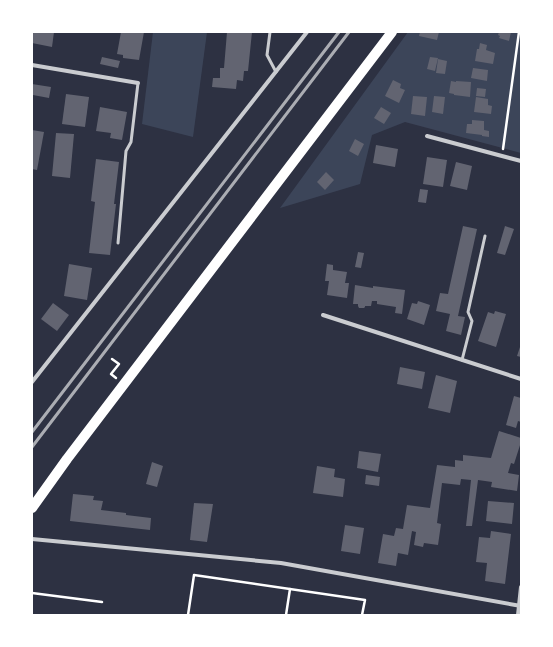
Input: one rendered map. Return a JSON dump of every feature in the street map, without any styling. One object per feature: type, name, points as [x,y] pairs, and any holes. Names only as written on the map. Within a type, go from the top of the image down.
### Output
[{"type":"main road","points":[[32,508],[67,459],[392,32]]},
{"type":"street","points":[[32,382],[307,32]]},
{"type":"street","points":[[32,65],[138,83]]},
{"type":"street","points":[[427,136],[521,162]]},
{"type":"street","points":[[323,315],[521,379]]},
{"type":"street","points":[[32,539],[281,563],[520,606]]},
{"type":"street","points":[[518,615],[521,588]]},
{"type":"lane","points":[[270,32],[267,55],[276,72]]},
{"type":"lane","points":[[118,243],[126,151],[131,142],[138,83]]},
{"type":"lane","points":[[462,360],[472,320],[468,312],[485,236]]},
{"type":"path","points":[[502,156],[518,32]]},
{"type":"path","points":[[111,374],[119,364],[112,359]]},
{"type":"path","points":[[188,615],[194,575],[365,600],[362,615]]},
{"type":"path","points":[[286,615],[290,589]]},
{"type":"path","points":[[32,593],[102,602]]},
{"type":"shaded area","points":[[153,32],[207,32],[193,137],[142,124]]},
{"type":"shaded area","points":[[408,32],[521,32],[521,153],[405,122],[372,135],[360,184],[280,208]]},
{"type":"building","points":[[32,32],[54,32],[52,47],[32,43]]},
{"type":"building","points":[[121,32],[144,32],[139,60],[123,58],[123,55],[117,54]]},
{"type":"building","points":[[227,32],[252,32],[248,71],[244,71],[243,81],[237,80],[236,89],[212,87],[213,78],[220,78],[220,68],[224,68]]},
{"type":"building","points":[[420,32],[439,32],[437,40],[419,36]]},
{"type":"building","points":[[499,32],[511,32],[509,41],[499,38]]},
{"type":"building","points":[[480,43],[487,45],[486,50],[495,53],[493,64],[475,61],[477,49],[479,49]]},
{"type":"building","points":[[102,57],[120,61],[118,68],[100,64]]},
{"type":"building","points":[[430,57],[438,58],[435,71],[427,69]]},
{"type":"building","points":[[438,59],[447,61],[445,74],[436,73]]},
{"type":"building","points":[[473,68],[488,70],[487,81],[471,78]]},
{"type":"building","points":[[393,80],[401,84],[400,88],[405,90],[399,103],[385,96]]},
{"type":"building","points":[[451,81],[471,82],[470,97],[449,93]]},
{"type":"building","points":[[32,84],[51,87],[49,98],[33,95],[32,98]]},
{"type":"building","points":[[477,88],[486,89],[485,97],[476,96]]},
{"type":"building","points":[[66,94],[89,97],[85,127],[62,124]]},
{"type":"building","points":[[413,96],[427,97],[425,116],[411,114]]},
{"type":"building","points":[[434,96],[445,97],[443,114],[432,112]]},
{"type":"building","points":[[476,97],[488,99],[488,105],[492,106],[491,114],[474,112]]},
{"type":"building","points":[[100,107],[127,112],[122,140],[110,138],[111,133],[96,131]]},
{"type":"building","points":[[381,107],[391,113],[384,124],[374,118]]},
{"type":"building","points":[[472,120],[484,121],[484,130],[489,131],[489,137],[466,133],[467,124],[472,124]]},
{"type":"building","points":[[32,130],[44,132],[37,170],[32,169]]},
{"type":"building","points":[[56,133],[74,134],[70,178],[52,176]]},
{"type":"building","points":[[355,139],[364,144],[358,156],[349,151]]},
{"type":"building","points":[[376,145],[398,149],[395,167],[373,163]]},
{"type":"building","points":[[427,157],[447,160],[443,187],[423,184]]},
{"type":"building","points":[[96,159],[119,162],[110,255],[89,253],[95,202],[91,201]]},
{"type":"building","points":[[456,162],[472,166],[467,190],[450,186]]},
{"type":"building","points":[[326,172],[334,180],[325,190],[317,182]]},
{"type":"building","points":[[420,189],[428,190],[426,203],[418,202]]},
{"type":"building","points":[[463,226],[477,229],[458,316],[465,317],[461,335],[446,331],[450,314],[436,311],[440,293],[448,294]]},
{"type":"building","points":[[505,226],[514,229],[505,255],[497,253]]},
{"type":"building","points":[[358,252],[364,253],[361,268],[355,267]]},
{"type":"building","points":[[69,264],[92,268],[87,300],[64,296]]},
{"type":"building","points":[[327,264],[333,265],[333,270],[347,272],[345,283],[349,283],[347,298],[327,295],[329,281],[325,281]]},
{"type":"building","points":[[355,285],[405,290],[402,314],[395,313],[396,307],[377,304],[377,301],[372,301],[371,306],[359,308],[358,304],[353,304]]},
{"type":"building","points":[[418,301],[430,305],[424,325],[407,319],[412,303],[417,304]]},
{"type":"building","points":[[53,303],[69,315],[57,331],[41,319]]},
{"type":"building","points":[[495,311],[506,314],[496,347],[478,341],[488,312],[494,314]]},
{"type":"building","points":[[521,344],[521,357],[517,356]]},
{"type":"building","points":[[400,367],[425,372],[422,389],[397,384]]},
{"type":"building","points":[[436,375],[457,381],[450,413],[428,408]]},
{"type":"building","points":[[514,396],[521,398],[521,422],[518,421],[516,428],[506,425]]},
{"type":"building","points":[[499,431],[521,438],[514,464],[511,463],[508,473],[519,475],[517,491],[491,487],[492,482],[478,480],[472,526],[466,526],[471,480],[461,479],[460,485],[442,483],[437,523],[441,524],[438,545],[424,543],[423,547],[414,545],[416,532],[412,531],[408,555],[398,553],[396,566],[378,563],[383,534],[394,536],[396,528],[403,529],[407,505],[430,508],[437,465],[455,467],[455,460],[463,461],[463,455],[491,458]]},
{"type":"building","points":[[359,451],[381,454],[378,472],[357,468]]},
{"type":"building","points":[[152,462],[163,466],[157,487],[146,484]]},
{"type":"building","points":[[317,466],[335,469],[334,477],[345,479],[343,497],[313,493]]},
{"type":"building","points":[[366,475],[380,477],[379,486],[365,484]]},
{"type":"building","points":[[73,494],[94,496],[93,500],[103,501],[101,510],[151,518],[150,530],[70,521]]},
{"type":"building","points":[[488,501],[514,503],[512,524],[486,521]]},
{"type":"building","points":[[194,503],[213,504],[207,542],[190,540]]},
{"type":"building","points":[[345,525],[364,528],[360,554],[341,551]]},
{"type":"building","points":[[491,531],[511,534],[505,584],[485,581],[487,563],[476,562],[479,537],[490,538]]},
{"type":"railway","points":[[32,432],[339,32]]},
{"type":"railway","points":[[32,447],[349,32]]}]
